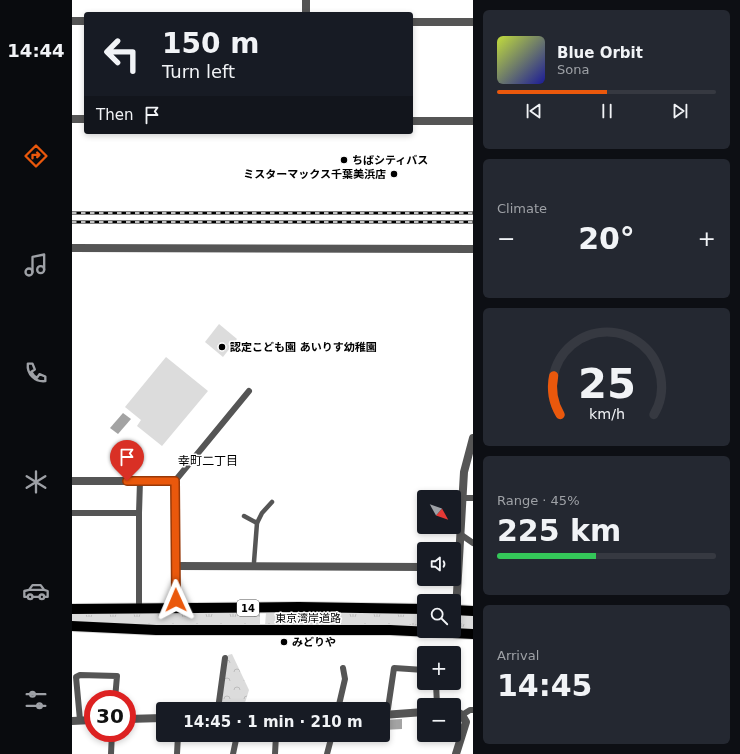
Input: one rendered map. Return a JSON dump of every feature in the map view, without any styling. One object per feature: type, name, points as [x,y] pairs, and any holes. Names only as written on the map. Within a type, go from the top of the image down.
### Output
[{"type":"highway","name":"東京湾岸道路","points":[[72,609],[306,607],[417,609]]},
{"type":"highway","points":[[461,610],[473,611]]},
{"type":"highway","name":"東京湾岸道路","points":[[72,626],[156,630],[390,630],[473,634]]},
{"type":"street","points":[[306,0],[306,12]]},
{"type":"street","points":[[72,21],[84,21]]},
{"type":"street","points":[[413,22],[473,22]]},
{"type":"street","points":[[72,119],[84,119]]},
{"type":"street","points":[[413,121],[473,121]]},
{"type":"street","points":[[72,248],[473,249]]},
{"type":"street","points":[[175,608],[175,481],[249,392]]},
{"type":"street","points":[[461,516],[464,472],[473,438]]},
{"type":"street","points":[[72,481],[175,481]]},
{"type":"street","points":[[139,608],[140,481]]},
{"type":"street","points":[[462,498],[473,498]]},
{"type":"street","points":[[254,562],[256,523],[262,513],[272,502]]},
{"type":"street","points":[[72,513],[139,513]]},
{"type":"street","points":[[244,516],[256,523]]},
{"type":"street","points":[[459,542],[460,534],[473,543]]},
{"type":"street","points":[[175,566],[417,567]]},
{"type":"street","points":[[219,702],[225,658]]},
{"type":"street","points":[[340,702],[345,679],[343,668]]},
{"type":"street","points":[[387,702],[394,668],[417,670]]},
{"type":"street","points":[[76,720],[74,677],[80,675],[117,676],[116,690]]},
{"type":"street","points":[[456,754],[466,722],[462,715],[470,710],[473,710]]},
{"type":"street","points":[[390,715],[417,713]]},
{"type":"street","points":[[136,719],[156,718]]},
{"type":"street","points":[[111,754],[112,742]]},
{"type":"street","points":[[177,754],[178,742]]},
{"type":"street","points":[[233,754],[236,742]]},
{"type":"street","points":[[274,754],[275,742]]},
{"type":"street","points":[[327,754],[330,742]]},
{"type":"green space","points":[[219,324],[237,339],[223,357],[205,342]]},
{"type":"green space","points":[[166,357],[208,391],[162,446],[137,426],[141,420],[125,407]]},
{"type":"green space","points":[[72,613],[260,613],[260,624],[159,625],[72,621]]},
{"type":"green space","points":[[266,613],[417,614],[417,628],[265,625]]},
{"type":"green space","points":[[461,615],[473,615],[473,629],[461,629]]},
{"type":"green space","points":[[232,654],[249,690],[245,702],[221,702],[228,655]]},
{"type":"shaded area","points":[[123,413],[131,419],[118,434],[110,428]]},
{"type":"shaded area","points":[[402,719],[402,729],[390,730],[390,720]]},
{"type":"railway","points":[[72,213],[473,213]]},
{"type":"railway","points":[[72,222],[473,222]]},
{"type":"place","name":"ちばシティバス","points":[[344,160]]},
{"type":"place","name":"ミスターマックス千葉美浜店","points":[[394,174]]},
{"type":"place","name":"認定こども園 あいりす幼稚園","points":[[222,347]]},
{"type":"place","name":"みどりや","points":[[284,642]]},
{"type":"district","name":"幸町二丁目","points":[[208,461]]},
{"type":"route","points":[[127,481],[175,481],[176,600]]}]
